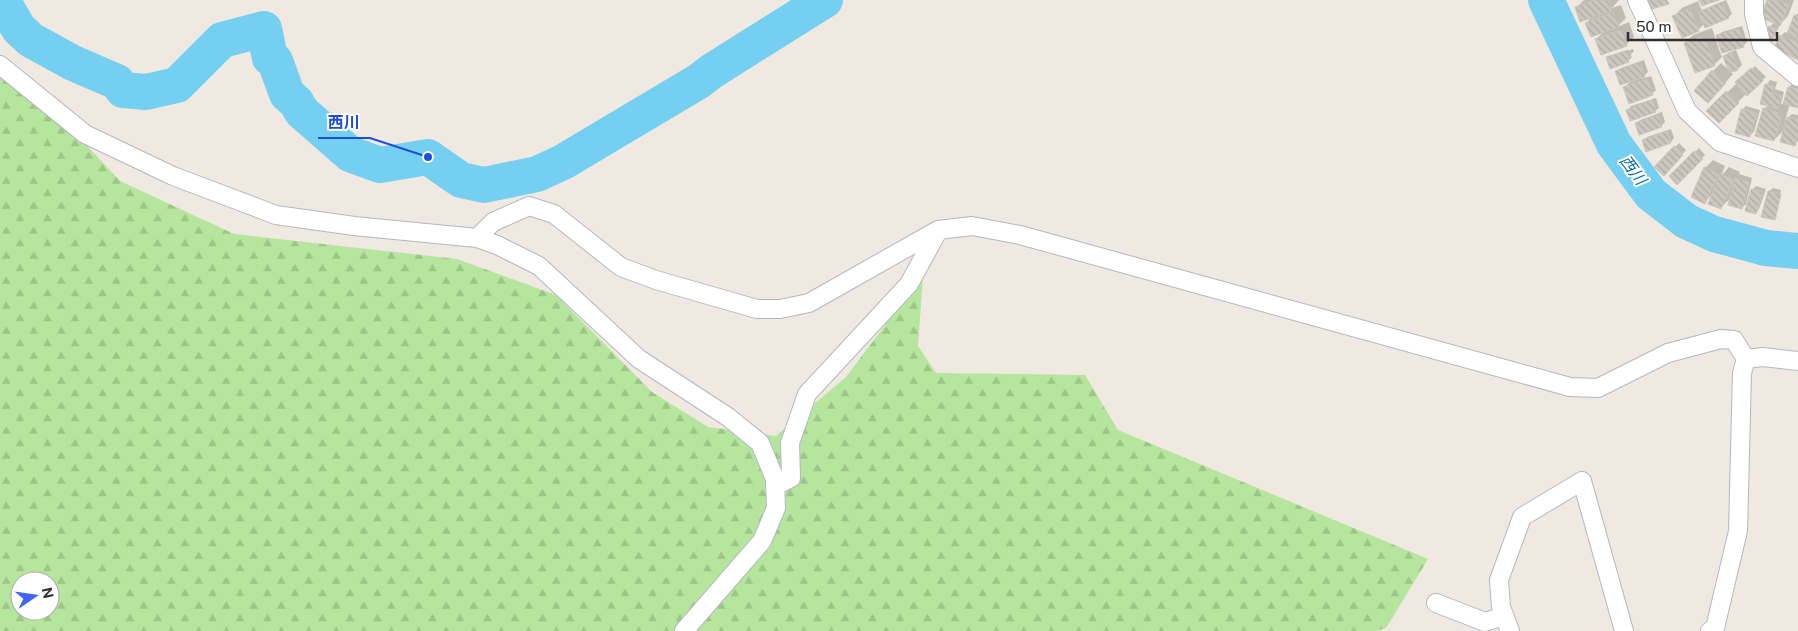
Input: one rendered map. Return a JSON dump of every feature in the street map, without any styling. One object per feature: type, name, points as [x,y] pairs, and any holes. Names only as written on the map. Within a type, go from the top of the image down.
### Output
[{"type":"street","points":[[1637,0],[1687,111],[1720,142],[1798,168]]},
{"type":"street","points":[[1754,0],[1754,14],[1762,47],[1798,77]]},
{"type":"street","points":[[0,65],[85,134],[173,176],[276,215],[354,226],[478,238],[498,245],[539,266],[639,359],[735,422],[760,443],[775,479],[776,508],[762,541],[684,631]]},
{"type":"street","points":[[478,238],[493,222],[529,206],[554,214],[621,267],[656,280],[758,309],[780,310],[809,303],[938,230],[972,226],[1020,235],[1570,388],[1598,388],[1668,353],[1721,339],[1734,340],[1746,360],[1742,373],[1738,531],[1716,630]]},
{"type":"street","points":[[775,486],[791,478],[790,443],[807,394],[909,284],[938,230]]},
{"type":"street","points":[[1746,360],[1763,357],[1798,362]]},
{"type":"street","points":[[1436,603],[1484,622],[1507,624],[1501,607],[1499,580],[1522,518],[1582,481],[1624,631]]},
{"type":"green space","points":[[0,77],[64,121],[120,181],[234,234],[457,259],[556,295],[652,392],[708,427],[776,436],[846,377],[886,324],[924,263],[918,346],[936,373],[1085,375],[1118,430],[1428,559],[1386,628],[1376,631],[0,631]]},
{"type":"building","points":[[1594,0],[1609,0],[1612,10],[1580,22],[1575,7]]},
{"type":"building","points":[[1645,0],[1667,0],[1669,4],[1648,10]]},
{"type":"building","points":[[1699,0],[1719,0],[1702,6]]},
{"type":"building","points":[[1767,0],[1778,0],[1789,5],[1780,26],[1760,17]]},
{"type":"building","points":[[1722,2],[1729,18],[1705,28],[1698,12]]},
{"type":"building","points":[[1690,8],[1699,31],[1682,38],[1672,16]]},
{"type":"building","points":[[1613,12],[1619,27],[1591,37],[1585,23]]},
{"type":"building","points":[[1794,15],[1798,17],[1798,38],[1787,34]]},
{"type":"building","points":[[1769,26],[1777,29],[1771,42],[1764,39]]},
{"type":"building","points":[[1739,29],[1744,47],[1722,53],[1716,35]]},
{"type":"building","points":[[1621,30],[1627,46],[1601,55],[1595,39]]},
{"type":"building","points":[[1780,35],[1798,43],[1798,60],[1774,48]]},
{"type":"building","points":[[1704,36],[1715,66],[1695,73],[1684,43]]},
{"type":"building","points":[[1628,50],[1631,56],[1627,58],[1629,62],[1610,69],[1606,57]]},
{"type":"building","points":[[1732,53],[1738,70],[1729,73],[1723,56]]},
{"type":"building","points":[[1640,62],[1645,77],[1620,85],[1615,71]]},
{"type":"building","points":[[1751,68],[1763,81],[1747,96],[1735,82]]},
{"type":"building","points":[[1712,70],[1726,83],[1708,103],[1694,91]]},
{"type":"building","points":[[1647,79],[1653,95],[1629,104],[1623,87]]},
{"type":"building","points":[[1765,84],[1774,86],[1772,93],[1782,96],[1778,109],[1760,104]]},
{"type":"building","points":[[1788,87],[1798,89],[1798,108],[1783,104]]},
{"type":"building","points":[[1726,91],[1739,103],[1719,123],[1706,111]]},
{"type":"building","points":[[1652,100],[1656,112],[1630,121],[1626,110]]},
{"type":"building","points":[[1763,108],[1782,114],[1774,141],[1755,136]]},
{"type":"building","points":[[1741,109],[1757,113],[1750,137],[1735,133]]},
{"type":"building","points":[[1658,115],[1662,127],[1639,135],[1635,123]]},
{"type":"building","points":[[1787,117],[1798,120],[1798,135],[1795,146],[1780,142]]},
{"type":"building","points":[[1667,131],[1671,143],[1646,152],[1642,140]]},
{"type":"building","points":[[1674,146],[1683,155],[1664,176],[1654,167]]},
{"type":"building","points":[[1694,151],[1703,159],[1677,185],[1669,176]]},
{"type":"building","points":[[1704,167],[1718,174],[1705,204],[1691,197]]},
{"type":"building","points":[[1720,174],[1733,180],[1721,209],[1708,204]]},
{"type":"building","points":[[1735,178],[1749,182],[1742,209],[1728,205]]},
{"type":"building","points":[[1751,189],[1763,192],[1756,214],[1745,211]]},
{"type":"building","points":[[1768,191],[1781,194],[1775,220],[1761,217]]},
{"type":"waterway","name":"西川","points":[[2,0],[19,29],[31,40],[73,63],[117,82],[123,90],[146,92],[177,85],[222,40],[264,29],[270,58],[275,61],[287,94],[296,102],[302,112],[350,154],[380,165],[428,157],[461,180],[484,185],[537,174],[563,162],[699,81],[825,0]]},
{"type":"waterway","name":"西川","points":[[1546,0],[1614,144],[1651,194],[1686,221],[1714,234],[1766,248],[1798,251]]},
{"type":"place","name":"西川","points":[[428,157]]}]
